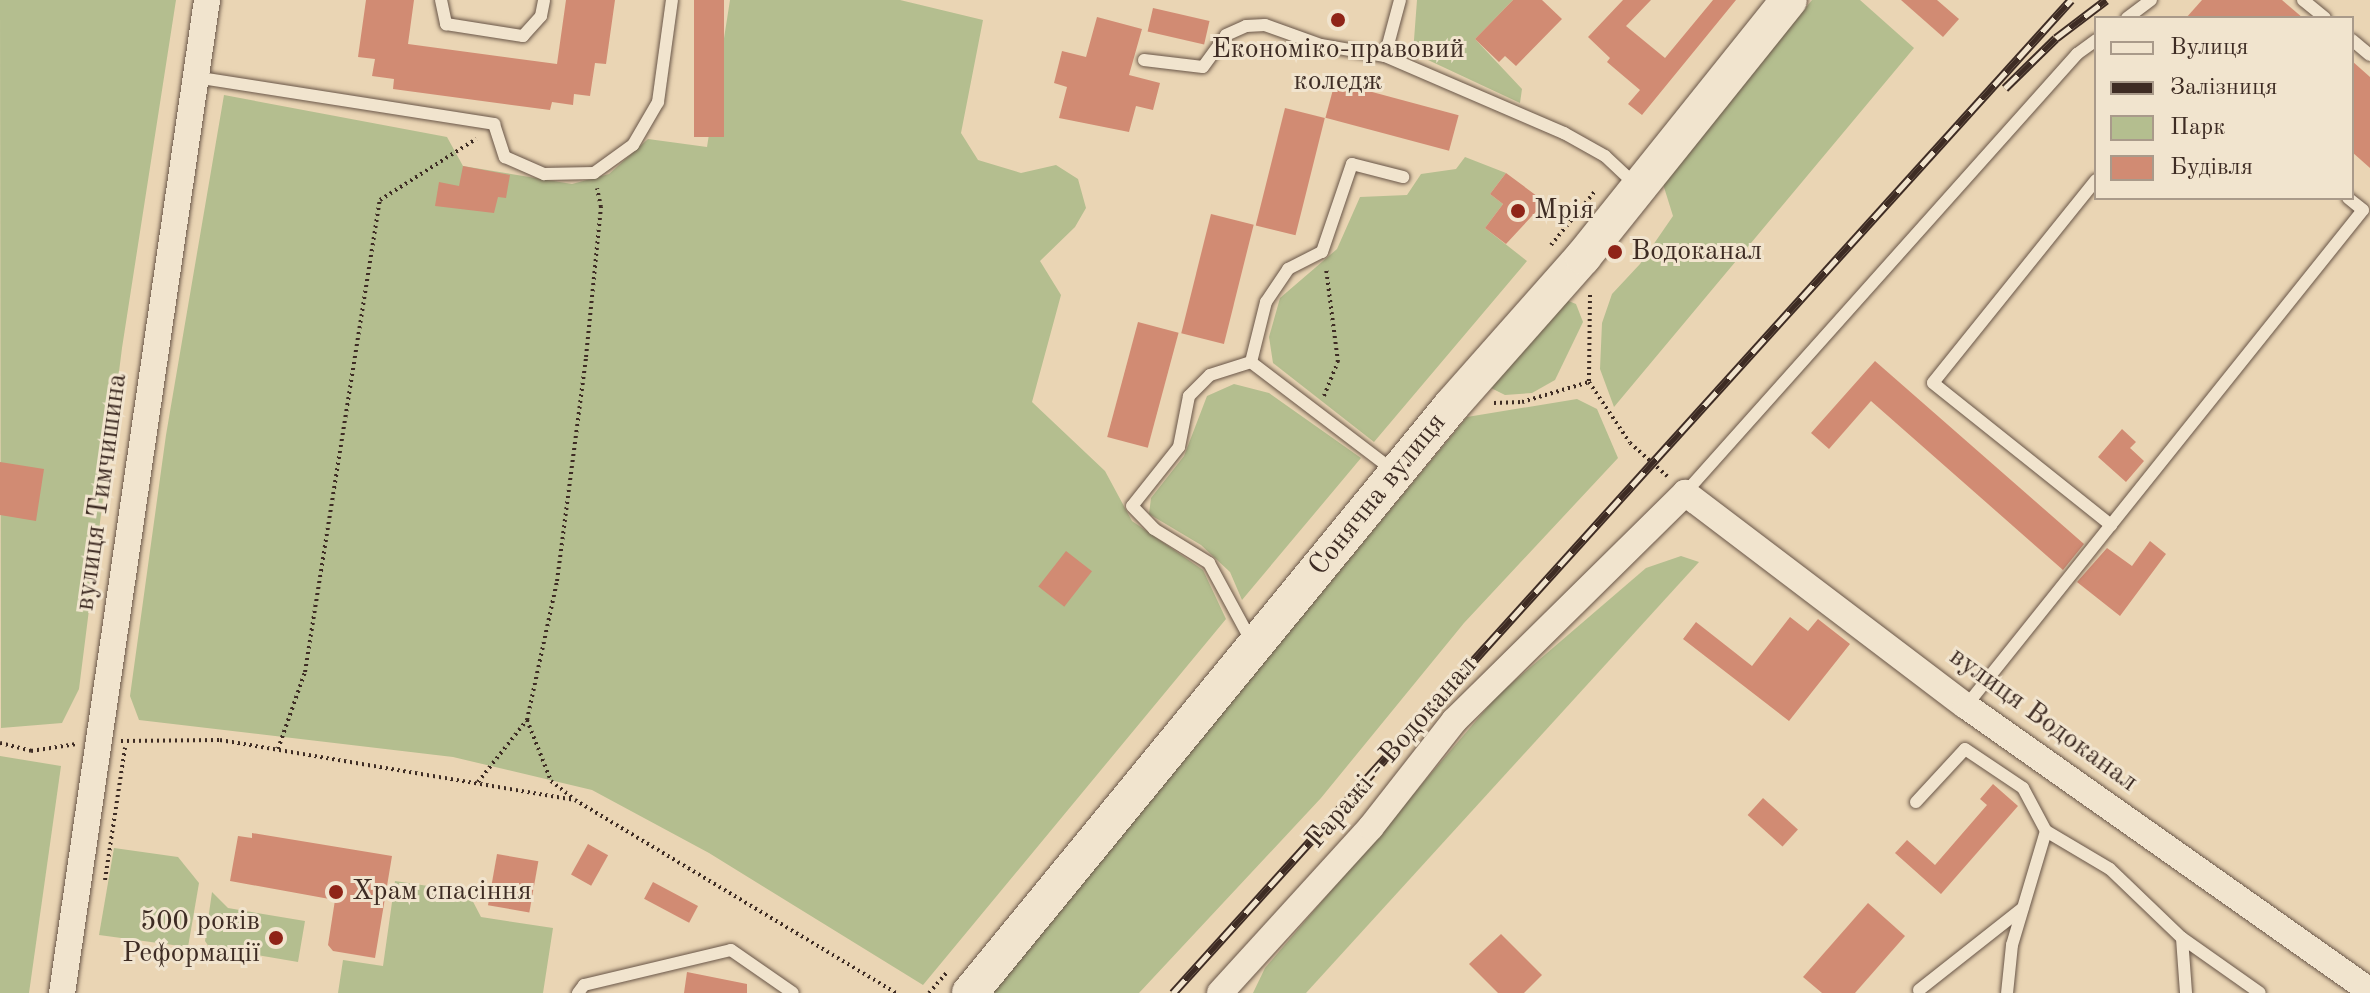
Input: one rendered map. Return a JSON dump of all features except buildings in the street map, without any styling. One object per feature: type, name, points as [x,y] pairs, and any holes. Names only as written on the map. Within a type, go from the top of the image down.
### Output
[{"type":"street","name":"вулиця Тимчишина","points":[[62,993],[207,0]]},
{"type":"street","name":"Сонячна вулиця","points":[[970,993],[1452,405],[1583,257],[1789,0]]},
{"type":"street","name":"вулиця Водоканал","points":[[1685,493],[1966,706],[2370,991]]},
{"type":"street","name":"Гаражі - Водоканал","points":[[1220,993],[1371,827],[1454,721],[1685,493]]},
{"type":"lane","points":[[441,0],[446,24],[523,36],[541,16],[544,0]]},
{"type":"lane","points":[[195,77],[494,124],[505,157],[544,174],[594,173],[633,145],[658,102],[672,0]]},
{"type":"lane","points":[[1385,56],[1400,0]]},
{"type":"lane","points":[[2130,16],[2151,0]]},
{"type":"lane","points":[[2303,0],[2323,16]]},
{"type":"lane","points":[[1144,60],[1203,67],[1226,35],[1265,25],[1321,45],[1385,56],[1564,133],[1605,156],[1639,188]]},
{"type":"lane","points":[[1685,493],[2077,54],[2094,41]]},
{"type":"lane","points":[[2354,42],[2370,55]]},
{"type":"lane","points":[[1251,362],[1266,302],[1288,269],[1322,252],[1352,164],[1403,177]]},
{"type":"lane","points":[[2094,182],[1933,383],[2111,525]]},
{"type":"lane","points":[[1966,706],[2363,210],[2350,200]]},
{"type":"lane","points":[[1251,362],[1397,473]]},
{"type":"lane","points":[[1251,362],[1210,375],[1189,396],[1179,447],[1132,506],[1154,529],[1209,563],[1254,647]]},
{"type":"lane","points":[[1916,802],[1965,749],[2023,788],[2046,831],[2110,869],[2182,938],[2260,993]]},
{"type":"lane","points":[[2007,993],[2023,908],[2046,831]]},
{"type":"lane","points":[[1919,992],[2023,908]]},
{"type":"lane","points":[[2182,938],[2186,993]]},
{"type":"lane","points":[[578,993],[584,985],[731,950],[793,993]]},
{"type":"path","points":[[278,749],[305,672],[380,200],[466,148],[494,124]]},
{"type":"path","points":[[478,782],[527,720],[557,581],[586,357],[601,207],[594,173]]},
{"type":"path","points":[[1317,413],[1338,362],[1332,290],[1322,252]]},
{"type":"path","points":[[1583,257],[1592,305],[1589,382],[1630,443],[1685,493]]},
{"type":"path","points":[[1452,405],[1522,402],[1589,382]]},
{"type":"path","points":[[527,720],[551,781],[575,800],[896,993]]},
{"type":"path","points":[[0,743],[31,751],[99,742],[220,740],[575,800]]},
{"type":"green space","points":[[0,0],[176,0],[122,348],[79,689],[62,723],[1,728]]},
{"type":"green space","points":[[730,0],[900,0],[983,20],[961,133],[978,160],[1021,173],[1056,165],[1078,179],[1086,208],[1075,227],[1040,261],[1061,295],[1032,402],[1105,471],[1132,521],[1203,570],[1226,619],[923,985],[709,853],[592,790],[453,757],[139,720],[130,696],[166,435],[224,95],[447,137],[463,166],[572,184],[609,174],[648,139],[707,147]]},
{"type":"green space","points":[[1417,0],[1513,0],[1475,39],[1522,89],[1520,103],[1413,53]]},
{"type":"green space","points":[[1812,0],[1860,0],[1914,48],[1614,407],[1600,369],[1602,323],[1612,294],[1640,264],[1673,216],[1663,184]]},
{"type":"green space","points":[[1465,157],[1506,173],[1490,194],[1503,204],[1485,228],[1527,261],[1374,442],[1273,363],[1269,337],[1280,298],[1337,249],[1360,197],[1407,195],[1421,174],[1456,169]]},
{"type":"green space","points":[[1561,298],[1576,304],[1583,322],[1555,380],[1532,393],[1505,395],[1491,388]]},
{"type":"green space","points":[[1234,384],[1269,393],[1361,458],[1242,600],[1230,572],[1201,545],[1149,514],[1151,498],[1184,456],[1207,396]]},
{"type":"green space","points":[[1577,399],[1597,409],[1618,458],[1464,623],[1321,798],[1139,993],[990,993],[1467,417]]},
{"type":"green space","points":[[1681,556],[1699,562],[1306,993],[1253,993],[1265,968],[1498,695],[1646,568]]},
{"type":"green space","points":[[0,756],[61,766],[29,993],[0,993]]},
{"type":"green space","points":[[114,848],[178,857],[199,883],[188,947],[99,935]]},
{"type":"green space","points":[[395,881],[468,892],[481,917],[553,928],[543,993],[338,993],[343,960],[383,966]]},
{"type":"green space","points":[[212,892],[228,908],[305,921],[298,962],[209,947],[205,941]]},
{"type":"railway","points":[[1173,993],[2071,0]]},
{"type":"railway","points":[[2005,88],[2056,38],[2106,0]]},
{"type":"place","name":"Економіко-правовий коледж","points":[[1338,20]]},
{"type":"place","name":"Мрія","points":[[1518,211]]},
{"type":"place","name":"Водоканал","points":[[1615,252]]},
{"type":"place","name":"Храм спасіння","points":[[336,892]]},
{"type":"place","name":"500 років Реформації","points":[[276,938]]}]
